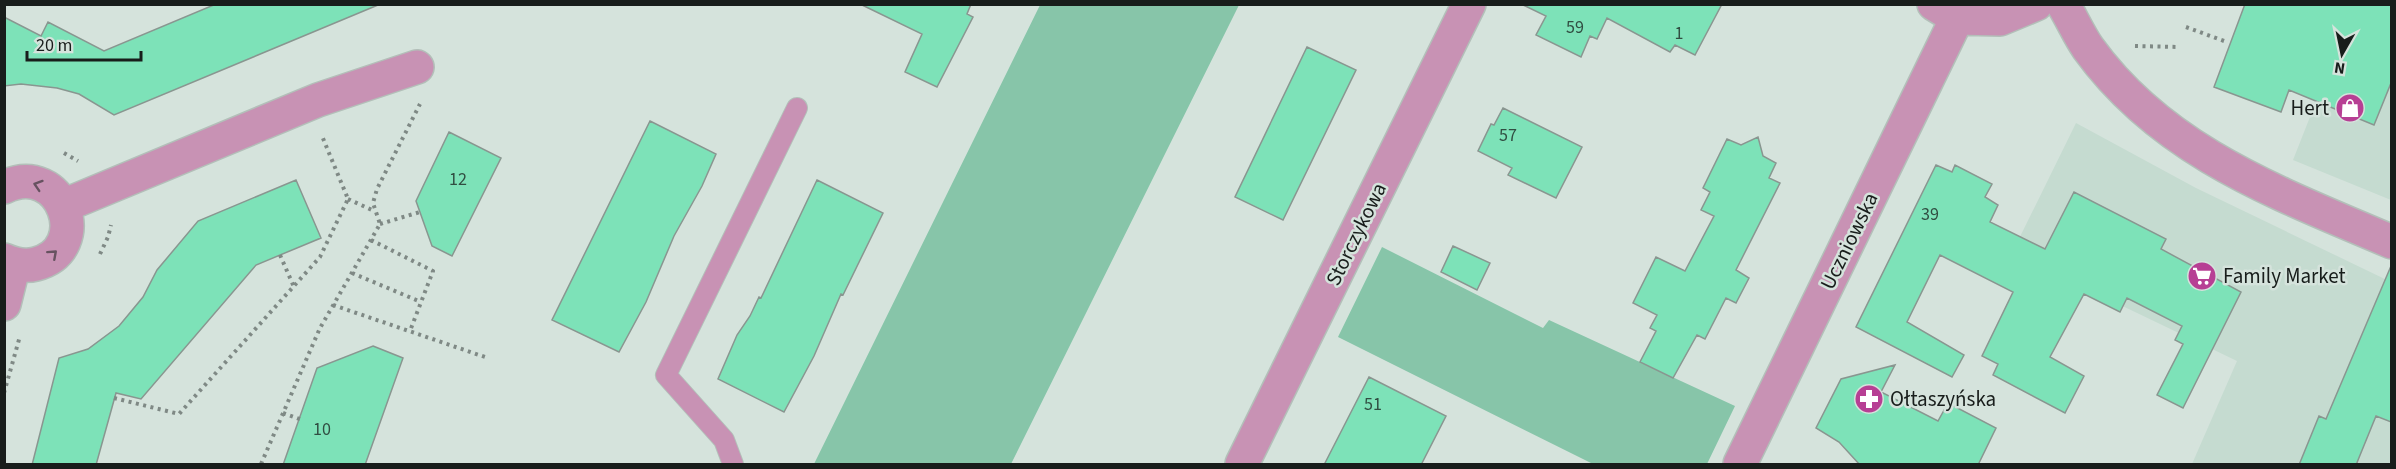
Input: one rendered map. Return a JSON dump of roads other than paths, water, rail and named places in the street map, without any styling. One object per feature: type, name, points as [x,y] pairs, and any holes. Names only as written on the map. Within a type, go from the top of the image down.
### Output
[{"type":"street","name":"Storczykowa","points":[[1242,465],[1469,4]]},
{"type":"street","points":[[1946,11],[2000,19],[2036,4]]},
{"type":"street","points":[[2064,4],[2087,47],[2110,75],[2165,129],[2255,182],[2391,242]]},
{"type":"street","name":"Uczniowska","points":[[1740,465],[1946,11]]},
{"type":"street","points":[[63,207],[318,100],[419,83]]},
{"type":"street","points":[[4,187],[19,182],[42,185],[54,194],[63,207],[67,219],[66,232],[58,250],[41,262],[28,266],[9,262],[4,304]]},
{"type":"lane","points":[[733,465],[724,440],[666,375],[797,108]]},
{"type":"place","name":"Hert","points":[[2350,108]]},
{"type":"place","name":"Family Market","points":[[2202,276]]},
{"type":"place","name":"Ołtaszyńska","points":[[1869,399]]}]
